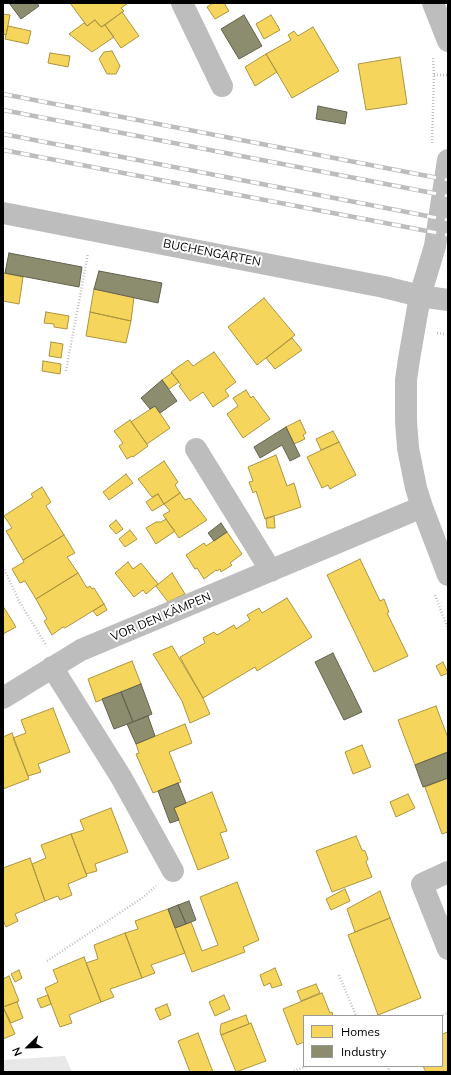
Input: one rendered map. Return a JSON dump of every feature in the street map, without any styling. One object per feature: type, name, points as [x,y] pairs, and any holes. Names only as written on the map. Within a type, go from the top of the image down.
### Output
[{"type":"street","points":[[182,3],[222,86]]},
{"type":"street","points":[[432,3],[448,41]]},
{"type":"street","points":[[448,160],[435,246],[420,296],[406,380],[406,421],[413,473],[422,507],[448,575]]},
{"type":"street","name":"BUCHENGARTEN","points":[[3,213],[384,287],[420,296],[448,300]]},
{"type":"street","points":[[196,449],[271,572]]},
{"type":"street","name":"VOR DEN KÄMPEN","points":[[3,698],[81,650],[271,572],[422,507]]},
{"type":"street","points":[[55,666],[121,777],[173,871]]},
{"type":"street","points":[[448,872],[422,884],[448,949]]},
{"type":"path","points":[[434,75],[448,75]]},
{"type":"path","points":[[66,371],[93,231]]},
{"type":"path","points":[[3,566],[19,601],[55,666]]},
{"type":"path","points":[[46,961],[142,898],[173,871]]},
{"type":"path","points":[[339,975],[356,1015]]},
{"type":"path","points":[[291,1072],[304,1067]]},
{"type":"path","points":[[300,1068],[302,1072]]},
{"type":"shaded area","points":[[65,1056],[72,1072],[3,1072],[3,1060]]},
{"type":"building: Homes","points":[[70,3],[128,3],[121,8],[124,11],[101,27],[95,20],[87,26]]},
{"type":"building: Homes","points":[[213,3],[224,3],[229,11],[215,19],[207,7]]},
{"type":"building: Homes","points":[[122,12],[139,36],[121,48],[105,25]]},
{"type":"building: Homes","points":[[3,14],[10,15],[6,35],[3,34]]},
{"type":"building: Homes","points":[[271,15],[280,30],[264,39],[256,24]]},
{"type":"building: Homes","points":[[95,20],[101,27],[105,25],[114,37],[92,52],[69,34],[84,23],[87,26]]},
{"type":"building: Homes","points":[[8,26],[31,31],[28,44],[5,39]]},
{"type":"building: Homes","points":[[313,27],[339,71],[292,98],[266,54],[291,40],[288,35],[294,31],[298,36]]},
{"type":"building: Homes","points":[[112,51],[120,66],[116,74],[107,74],[99,59],[104,52]]},
{"type":"building: Homes","points":[[50,53],[70,56],[68,67],[48,63]]},
{"type":"building: Homes","points":[[266,54],[277,72],[255,86],[245,67]]},
{"type":"building: Homes","points":[[400,57],[407,104],[366,110],[358,64]]},
{"type":"building: Homes","points":[[3,273],[23,277],[19,304],[3,301]]},
{"type":"building: Homes","points":[[94,289],[134,297],[131,321],[90,312]]},
{"type":"building: Homes","points":[[264,298],[295,335],[257,365],[228,327]]},
{"type":"building: Homes","points":[[46,312],[69,316],[67,329],[54,327],[54,324],[44,323]]},
{"type":"building: Homes","points":[[90,312],[131,321],[126,343],[86,336]]},
{"type":"building: Homes","points":[[292,338],[302,350],[275,369],[266,358]]},
{"type":"building: Homes","points":[[51,342],[63,344],[61,358],[49,356]]},
{"type":"building: Homes","points":[[214,352],[236,382],[225,390],[229,396],[213,407],[203,392],[190,401],[179,386],[181,385],[171,372],[188,360],[193,366]]},
{"type":"building: Homes","points":[[43,361],[61,364],[60,374],[42,371]]},
{"type":"building: Homes","points":[[172,373],[179,382],[169,389],[162,380]]},
{"type":"building: Homes","points":[[246,390],[251,398],[253,396],[270,419],[243,438],[227,414],[238,406],[233,398]]},
{"type":"building: Homes","points":[[155,406],[170,428],[147,444],[131,422]]},
{"type":"building: Homes","points":[[130,420],[148,446],[133,457],[132,456],[127,459],[119,446],[123,443],[114,431]]},
{"type":"building: Homes","points":[[300,420],[306,433],[303,435],[305,439],[294,444],[286,427]]},
{"type":"building: Homes","points":[[333,431],[339,442],[321,450],[316,439]]},
{"type":"building: Homes","points":[[339,442],[356,475],[330,489],[328,485],[322,488],[307,457]]},
{"type":"building: Homes","points":[[276,455],[287,486],[294,483],[301,507],[265,519],[256,491],[253,493],[249,482],[253,481],[248,467]]},
{"type":"building: Homes","points":[[164,461],[178,482],[175,485],[180,493],[164,504],[158,494],[152,497],[138,479]]},
{"type":"building: Homes","points":[[126,474],[133,483],[109,500],[103,492]]},
{"type":"building: Homes","points":[[42,487],[51,502],[46,506],[64,535],[23,560],[6,531],[12,528],[4,516],[33,497],[31,494]]},
{"type":"building: Homes","points":[[180,493],[185,500],[190,498],[207,520],[179,538],[163,515],[170,511],[164,504]]},
{"type":"building: Homes","points":[[158,494],[164,504],[152,511],[146,502]]},
{"type":"building: Homes","points":[[274,516],[275,528],[267,528],[266,518]]},
{"type":"building: Homes","points":[[166,519],[175,531],[156,544],[146,528],[156,522],[161,522]]},
{"type":"building: Homes","points":[[116,520],[123,529],[116,534],[109,526]]},
{"type":"building: Homes","points":[[130,530],[137,539],[125,547],[119,539]]},
{"type":"building: Homes","points":[[227,532],[242,554],[230,563],[232,565],[221,572],[220,569],[217,571],[216,570],[204,579],[186,555],[204,543],[206,546]]},
{"type":"building: Homes","points":[[64,535],[75,553],[67,557],[78,573],[36,599],[25,581],[20,583],[12,569],[24,562],[23,560]]},
{"type":"building: Homes","points":[[360,559],[380,601],[384,599],[389,612],[387,613],[408,656],[374,672],[327,575]]},
{"type":"building: Homes","points":[[128,562],[133,569],[141,563],[158,584],[146,594],[143,590],[134,597],[115,573]]},
{"type":"building: Homes","points":[[78,573],[87,588],[90,586],[92,589],[94,588],[104,604],[65,628],[63,627],[52,635],[44,621],[47,619],[36,599]]},
{"type":"building: Homes","points":[[172,573],[185,594],[168,602],[156,586]]},
{"type":"building: Homes","points":[[287,598],[312,637],[257,671],[255,667],[203,698],[180,657],[205,643],[203,638],[214,632],[217,635],[234,625],[236,629],[250,620],[247,615],[259,608],[262,613]]},
{"type":"building: Homes","points":[[104,604],[107,610],[97,616],[93,611]]},
{"type":"building: Homes","points":[[3,606],[16,627],[3,634]]},
{"type":"building: Homes","points":[[172,646],[203,698],[210,714],[190,723],[182,701],[153,654]]},
{"type":"building: Homes","points":[[132,661],[141,684],[96,702],[88,679]]},
{"type":"building: Homes","points":[[443,662],[448,673],[441,676],[436,666]]},
{"type":"building: Homes","points":[[436,706],[448,738],[448,752],[415,765],[398,720]]},
{"type":"building: Homes","points":[[53,708],[70,752],[38,764],[41,772],[28,776],[13,738],[26,733],[21,720]]},
{"type":"building: Homes","points":[[185,724],[192,743],[169,752],[181,782],[153,793],[136,754],[139,753],[136,744]]},
{"type":"building: Homes","points":[[12,733],[29,779],[3,789],[3,737]]},
{"type":"building: Homes","points":[[362,745],[371,767],[353,774],[345,752]]},
{"type":"building: Homes","points":[[448,778],[448,832],[442,834],[425,787]]},
{"type":"building: Homes","points":[[212,792],[227,831],[220,833],[229,858],[198,870],[174,808]]},
{"type":"building: Homes","points":[[408,794],[415,808],[396,817],[390,802]]},
{"type":"building: Homes","points":[[111,808],[128,852],[95,864],[97,871],[86,874],[71,834],[84,830],[80,820]]},
{"type":"building: Homes","points":[[71,834],[87,876],[68,884],[72,895],[60,900],[58,896],[45,901],[32,864],[46,858],[41,845]]},
{"type":"building: Homes","points":[[356,836],[362,850],[365,851],[368,859],[366,862],[372,877],[332,892],[316,851]]},
{"type":"building: Homes","points":[[30,858],[45,901],[15,914],[18,921],[6,927],[3,920],[3,868]]},
{"type":"building: Homes","points":[[237,882],[259,940],[243,947],[245,952],[192,972],[175,928],[191,922],[202,951],[218,945],[200,897]]},
{"type":"building: Homes","points":[[345,889],[350,901],[331,910],[326,899]]},
{"type":"building: Homes","points":[[380,891],[390,918],[355,932],[347,909]]},
{"type":"building: Homes","points":[[168,909],[185,953],[151,965],[155,973],[142,978],[125,933],[138,929],[135,921]]},
{"type":"building: Homes","points":[[390,918],[421,998],[378,1015],[348,935]]},
{"type":"building: Homes","points":[[125,933],[142,978],[110,989],[114,997],[101,1002],[86,963],[98,959],[94,945]]},
{"type":"building: Homes","points":[[84,957],[101,1002],[69,1015],[72,1023],[60,1027],[45,988],[58,982],[53,970]]},
{"type":"building: Homes","points":[[275,968],[282,985],[272,988],[270,983],[264,986],[260,975]]},
{"type":"building: Homes","points":[[19,970],[22,978],[15,982],[11,974]]},
{"type":"building: Homes","points":[[9,976],[19,1001],[3,1007],[3,979]]},
{"type":"building: Homes","points":[[316,984],[320,993],[301,1001],[297,991]]},
{"type":"building: Homes","points":[[322,993],[330,1013],[332,1012],[333,1015],[303,1015],[303,1042],[297,1045],[283,1009]]},
{"type":"building: Homes","points":[[48,995],[51,1004],[41,1008],[37,999]]},
{"type":"building: Homes","points":[[224,995],[230,1009],[215,1016],[209,1002]]},
{"type":"building: Homes","points":[[17,1002],[23,1018],[11,1023],[3,1007]]},
{"type":"building: Homes","points":[[167,1004],[171,1015],[160,1020],[155,1009]]},
{"type":"building: Homes","points":[[3,1007],[15,1034],[3,1039]]},
{"type":"building: Homes","points":[[246,1015],[249,1024],[221,1035],[221,1024]]},
{"type":"building: Homes","points":[[251,1023],[266,1061],[236,1072],[221,1035]]},
{"type":"building: Homes","points":[[448,1032],[448,1072],[426,1072],[424,1067],[443,1067],[443,1034]]},
{"type":"building: Homes","points":[[198,1033],[213,1072],[190,1072],[178,1041]]},
{"type":"building: Industry","points":[[9,3],[37,3],[39,6],[21,19]]},
{"type":"building: Industry","points":[[244,15],[262,46],[239,59],[221,29]]},
{"type":"building: Industry","points":[[318,106],[347,112],[345,124],[316,119]]},
{"type":"building: Industry","points":[[9,253],[82,267],[79,287],[5,273]]},
{"type":"building: Industry","points":[[99,271],[162,283],[158,303],[94,289]]},
{"type":"building: Industry","points":[[162,380],[177,401],[160,413],[155,406],[150,409],[141,398]]},
{"type":"building: Industry","points":[[286,427],[300,456],[290,461],[282,445],[260,458],[254,447]]},
{"type":"building: Industry","points":[[221,523],[227,532],[214,541],[208,533]]},
{"type":"building: Industry","points":[[333,653],[362,712],[344,720],[315,662]]},
{"type":"building: Industry","points":[[141,684],[152,714],[133,722],[121,692]]},
{"type":"building: Industry","points":[[121,692],[133,722],[114,729],[102,699]]},
{"type":"building: Industry","points":[[148,716],[155,736],[136,744],[127,724]]},
{"type":"building: Industry","points":[[448,752],[448,778],[423,787],[415,765]]},
{"type":"building: Industry","points":[[178,783],[186,803],[174,808],[179,820],[170,823],[158,791]]},
{"type":"building: Industry","points":[[189,901],[196,920],[186,924],[178,905]]},
{"type":"building: Industry","points":[[178,905],[186,924],[175,928],[168,909]]},
{"type":"railway","points":[[3,94],[448,180]]},
{"type":"railway","points":[[3,110],[448,196]]},
{"type":"railway","points":[[3,134],[448,220]]},
{"type":"railway","points":[[3,150],[448,235]]}]
